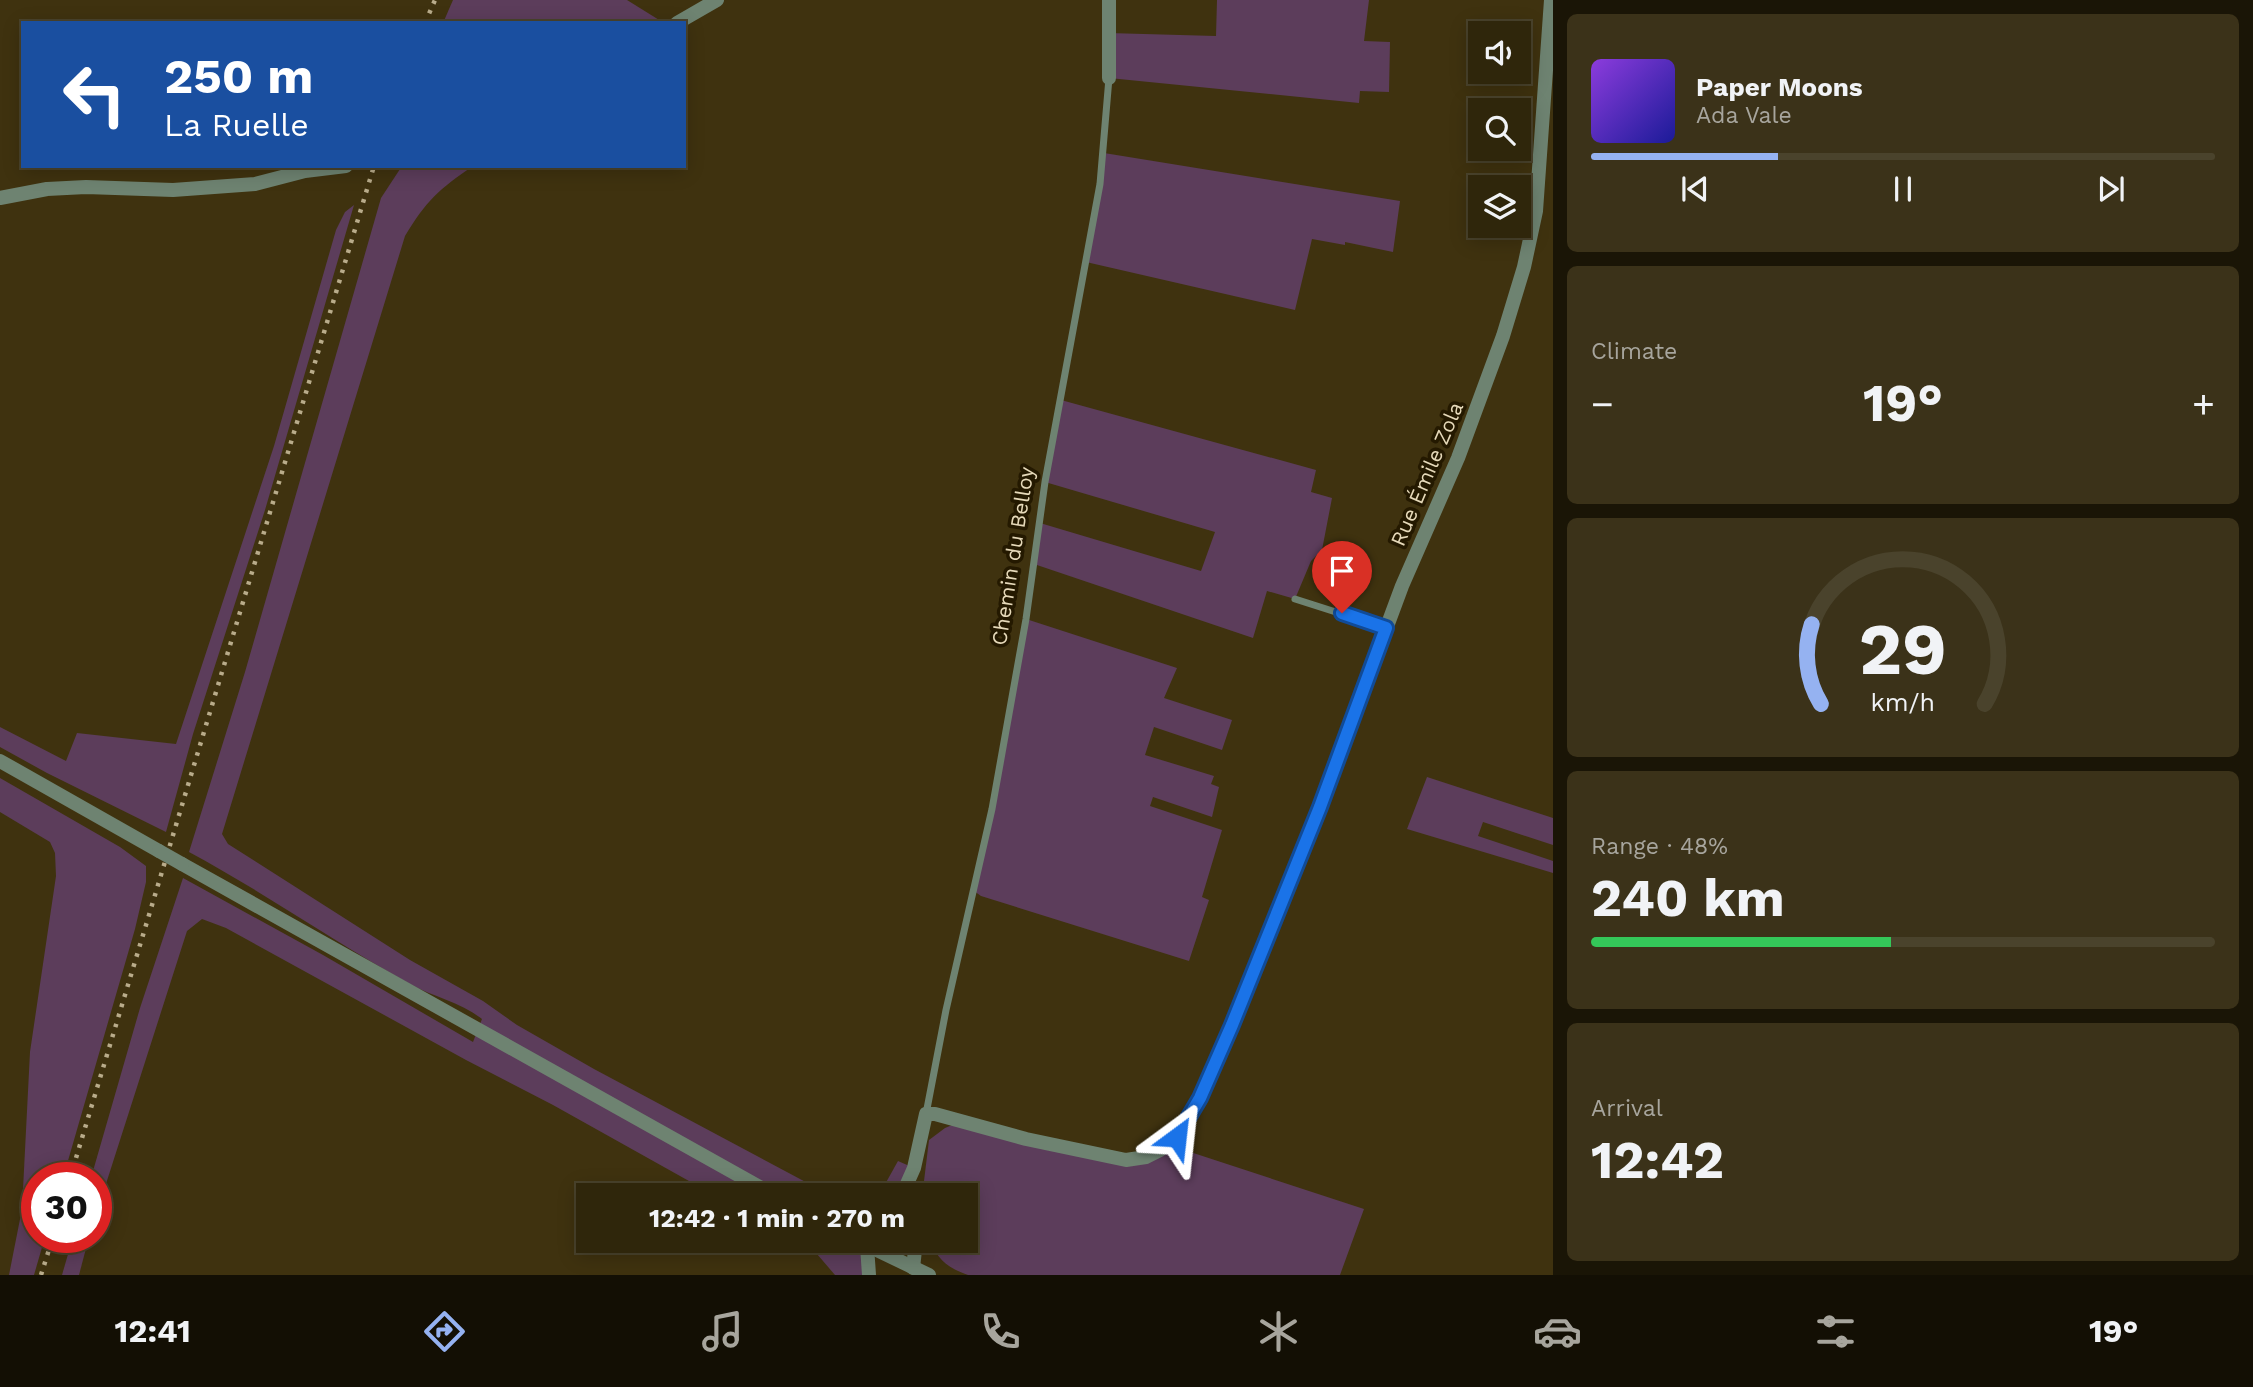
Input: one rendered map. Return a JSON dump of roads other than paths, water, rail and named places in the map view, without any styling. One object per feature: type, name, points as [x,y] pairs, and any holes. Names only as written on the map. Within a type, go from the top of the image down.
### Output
[{"type":"street","points":[[680,21],[717,0]]},
{"type":"street","name":"Chemin du Belloy","points":[[1109,0],[1109,78]]},
{"type":"street","name":"Rue Émile Zola","points":[[926,1114],[1126,1160],[1146,1157],[1177,1137],[1200,1098],[1320,807],[1386,628],[1484,391],[1524,267],[1537,198],[1551,0]]},
{"type":"street","points":[[0,198],[47,189],[86,187],[173,190],[255,184],[305,171],[330,168]]},
{"type":"street","points":[[0,761],[753,1183]]},
{"type":"street","points":[[907,1183],[914,1168],[926,1114]]},
{"type":"street","points":[[914,1168],[916,1183]]},
{"type":"street","points":[[866,1253],[869,1275]]},
{"type":"street","points":[[882,1253],[911,1272],[929,1275]]},
{"type":"street","points":[[911,1272],[914,1253]]},
{"type":"lane","name":"Chemin du Belloy","points":[[926,1114],[946,1010],[992,809],[1026,619],[1045,482],[1100,184],[1109,78]]},
{"type":"lane","points":[[1295,599],[1386,628]]},
{"type":"railway","points":[[426,21],[435,0]]},
{"type":"railway","points":[[75,1162],[373,168]]},
{"type":"railway","points":[[41,1275],[48,1253]]}]
